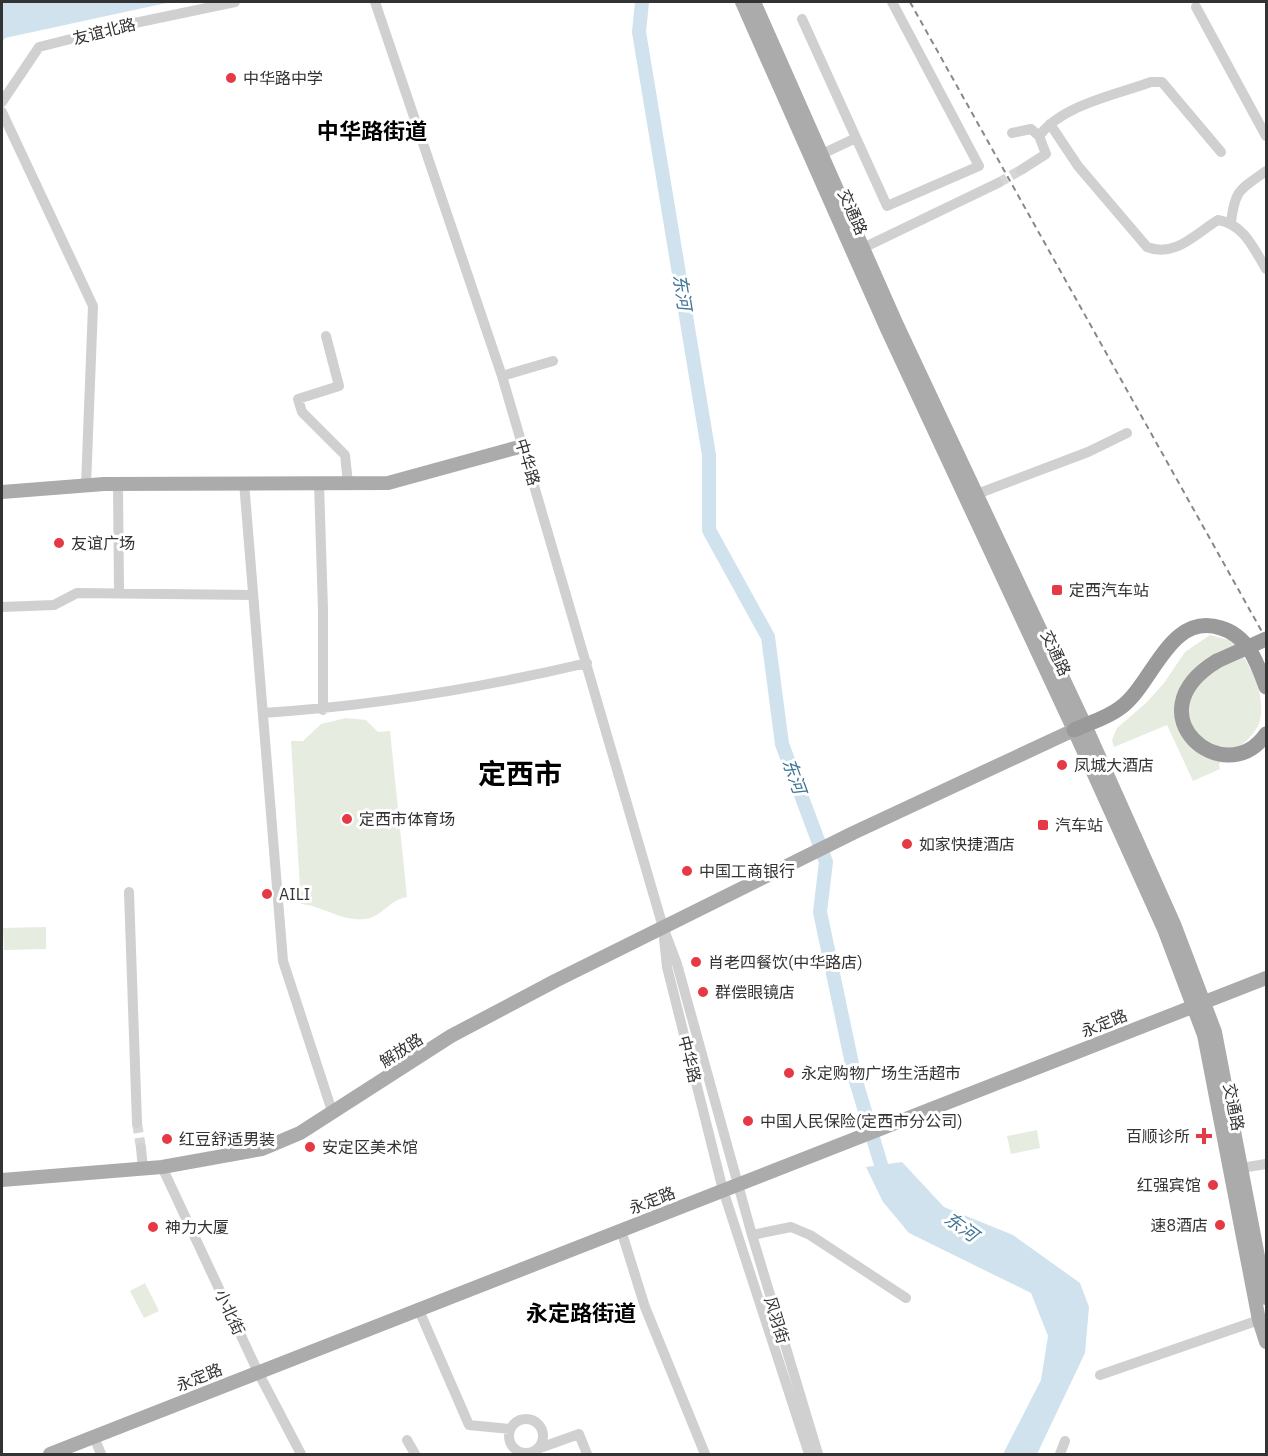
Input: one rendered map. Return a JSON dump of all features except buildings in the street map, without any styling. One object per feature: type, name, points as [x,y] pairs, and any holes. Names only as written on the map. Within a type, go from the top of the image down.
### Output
[{"type":"highway","points":[[1080,728],[1121,708],[1175,639],[1188,630],[1203,626],[1226,629],[1245,642],[1258,664],[1266,687]]},
{"type":"highway","points":[[1266,639],[1205,669],[1193,678],[1185,690],[1181,705],[1182,719],[1188,733],[1210,752],[1225,755],[1239,754],[1251,749],[1266,734]]},
{"type":"main road","name":"交通路","points":[[742,2],[887,329],[1174,924],[1198,1004],[1259,1320],[1266,1342]]},
{"type":"main road","name":"交通路","points":[[754,2],[1080,728]]},
{"type":"main road","points":[[2,492],[118,483],[400,481],[523,446]]},
{"type":"main road","name":"解放路","points":[[2,1179],[162,1167],[261,1149],[300,1133],[451,1036],[794,861],[1080,728]]},
{"type":"main road","name":"永定路","points":[[50,1455],[418,1308],[842,1146],[1266,978]]},
{"type":"main road","name":"交通路","points":[[1198,1004],[1215,1032],[1266,1298]]},
{"type":"street","name":"友谊北路","points":[[2,102],[39,47],[130,24],[236,2]]},
{"type":"street","name":"中华路","points":[[375,2],[502,376],[663,927],[677,964],[738,1185]]},
{"type":"street","points":[[801,19],[887,206],[979,166],[892,2]]},
{"type":"street","points":[[1196,7],[1266,136]]},
{"type":"street","points":[[1039,136],[1050,124],[1075,110],[1151,82],[1162,82],[1221,152]]},
{"type":"street","points":[[2,112],[93,306],[86,484]]},
{"type":"street","points":[[1050,124],[1078,166],[1147,247],[1159,252],[1178,248],[1218,220],[1230,222],[1245,234],[1266,269]]},
{"type":"street","points":[[1012,133],[1031,129],[1039,136],[1046,154],[1021,170]]},
{"type":"street","points":[[822,154],[856,138]]},
{"type":"street","points":[[1230,222],[1233,199],[1238,191],[1266,171]]},
{"type":"street","points":[[863,248],[998,183]]},
{"type":"street","points":[[326,336],[339,386],[298,399],[302,412],[345,455],[348,483]]},
{"type":"street","points":[[502,376],[553,361]]},
{"type":"street","points":[[976,494],[1088,452],[1127,434]]},
{"type":"street","points":[[244,482],[283,961],[332,1111]]},
{"type":"street","points":[[118,483],[119,593]]},
{"type":"street","points":[[319,483],[323,610],[322,710]]},
{"type":"street","points":[[2,607],[54,605],[77,593],[254,595]]},
{"type":"street","points":[[263,713],[322,710],[505,681],[587,663]]},
{"type":"street","points":[[129,892],[137,1123]]},
{"type":"street","name":"中华路","points":[[663,927],[667,967],[723,1191]]},
{"type":"street","points":[[141,1148],[143,1169]]},
{"type":"street","points":[[1241,1168],[1266,1164]]},
{"type":"street","name":"小北街","points":[[162,1167],[300,1455]]},
{"type":"street","name":"风羽街","points":[[738,1185],[815,1454]]},
{"type":"street","name":"风羽街","points":[[723,1191],[815,1454]]},
{"type":"street","points":[[752,1236],[791,1227],[810,1235],[906,1298]]},
{"type":"street","points":[[621,1230],[645,1307],[705,1455]]},
{"type":"street","points":[[418,1308],[469,1425],[510,1429]]},
{"type":"street","points":[[1100,1375],[1259,1320]]},
{"type":"street","points":[[537,1449],[543,1437],[538,1425],[533,1421],[520,1420],[510,1429],[509,1436],[513,1448],[525,1454],[579,1434],[587,1455]]},
{"type":"street","points":[[94,1437],[101,1455]]},
{"type":"street","points":[[407,1440],[414,1455]]},
{"type":"street","points":[[1060,1455],[1065,1441]]},
{"type":"shaded area","points":[[1210,635],[1233,641],[1251,669],[1261,702],[1261,713],[1256,730],[1219,764],[1220,769],[1193,781],[1167,725],[1114,747],[1112,740],[1117,728],[1146,703],[1164,683],[1185,652]]},
{"type":"shaded area","name":"定西市体育场","points":[[346,718],[366,720],[378,732],[390,731],[407,897],[401,898],[366,919],[349,918],[301,904],[291,741],[303,741],[321,724]]},
{"type":"shaded area","points":[[46,927],[46,949],[4,950],[3,928]]},
{"type":"shaded area","points":[[1037,1130],[1040,1148],[1011,1154],[1007,1136]]},
{"type":"shaded area","points":[[145,1283],[159,1311],[144,1318],[130,1291]]},
{"type":"water","points":[[2,2],[171,2],[5,38],[2,42]]},
{"type":"water","points":[[902,1162],[944,1207],[1013,1235],[1080,1283],[1089,1307],[1085,1353],[1037,1454],[1003,1454],[1041,1380],[1048,1336],[1031,1293],[909,1233],[883,1202],[866,1167]]},
{"type":"waterway","name":"东河","points":[[642,2],[639,32],[709,455],[709,530],[768,637],[782,744],[826,862],[820,912],[855,1078],[882,1168],[892,1176]]},
{"type":"tunnel","points":[[998,183],[1021,170]]},
{"type":"tunnel","points":[[137,1123],[141,1148]]},
{"type":"railway","points":[[910,2],[1266,639]]},
{"type":"place","name":"中华路中学","points":[[231,78]]},
{"type":"place","name":"友谊广场","points":[[59,543]]},
{"type":"place","name":"定西汽车站","points":[[1057,590]]},
{"type":"place","name":"凤城大酒店","points":[[1062,765]]},
{"type":"place","name":"定西市体育场","points":[[347,819]]},
{"type":"place","name":"汽车站","points":[[1043,825]]},
{"type":"place","name":"如家快捷酒店","points":[[907,844]]},
{"type":"place","name":"中国工商银行","points":[[687,871]]},
{"type":"place","name":"AILI","points":[[267,894]]},
{"type":"place","name":"肖老四餐饮(中华路店)","points":[[696,962]]},
{"type":"place","name":"群偿眼镜店","points":[[703,992]]},
{"type":"place","name":"永定购物广场生活超市","points":[[789,1073]]},
{"type":"place","name":"中国人民保险(定西市分公司)","points":[[748,1121]]},
{"type":"place","name":"百顺诊所","points":[[1204,1136]]},
{"type":"place","name":"红豆舒适男装","points":[[167,1139]]},
{"type":"place","name":"安定区美术馆","points":[[310,1147]]},
{"type":"place","name":"红强宾馆","points":[[1213,1185]]},
{"type":"place","name":"速8酒店","points":[[1220,1225]]},
{"type":"place","name":"神力大厦","points":[[153,1227]]},
{"type":"district","name":"中华路街道","points":[[372,131]]},
{"type":"district","name":"定西市","points":[[520,774]]},
{"type":"district","name":"永定路街道","points":[[581,1313]]}]
